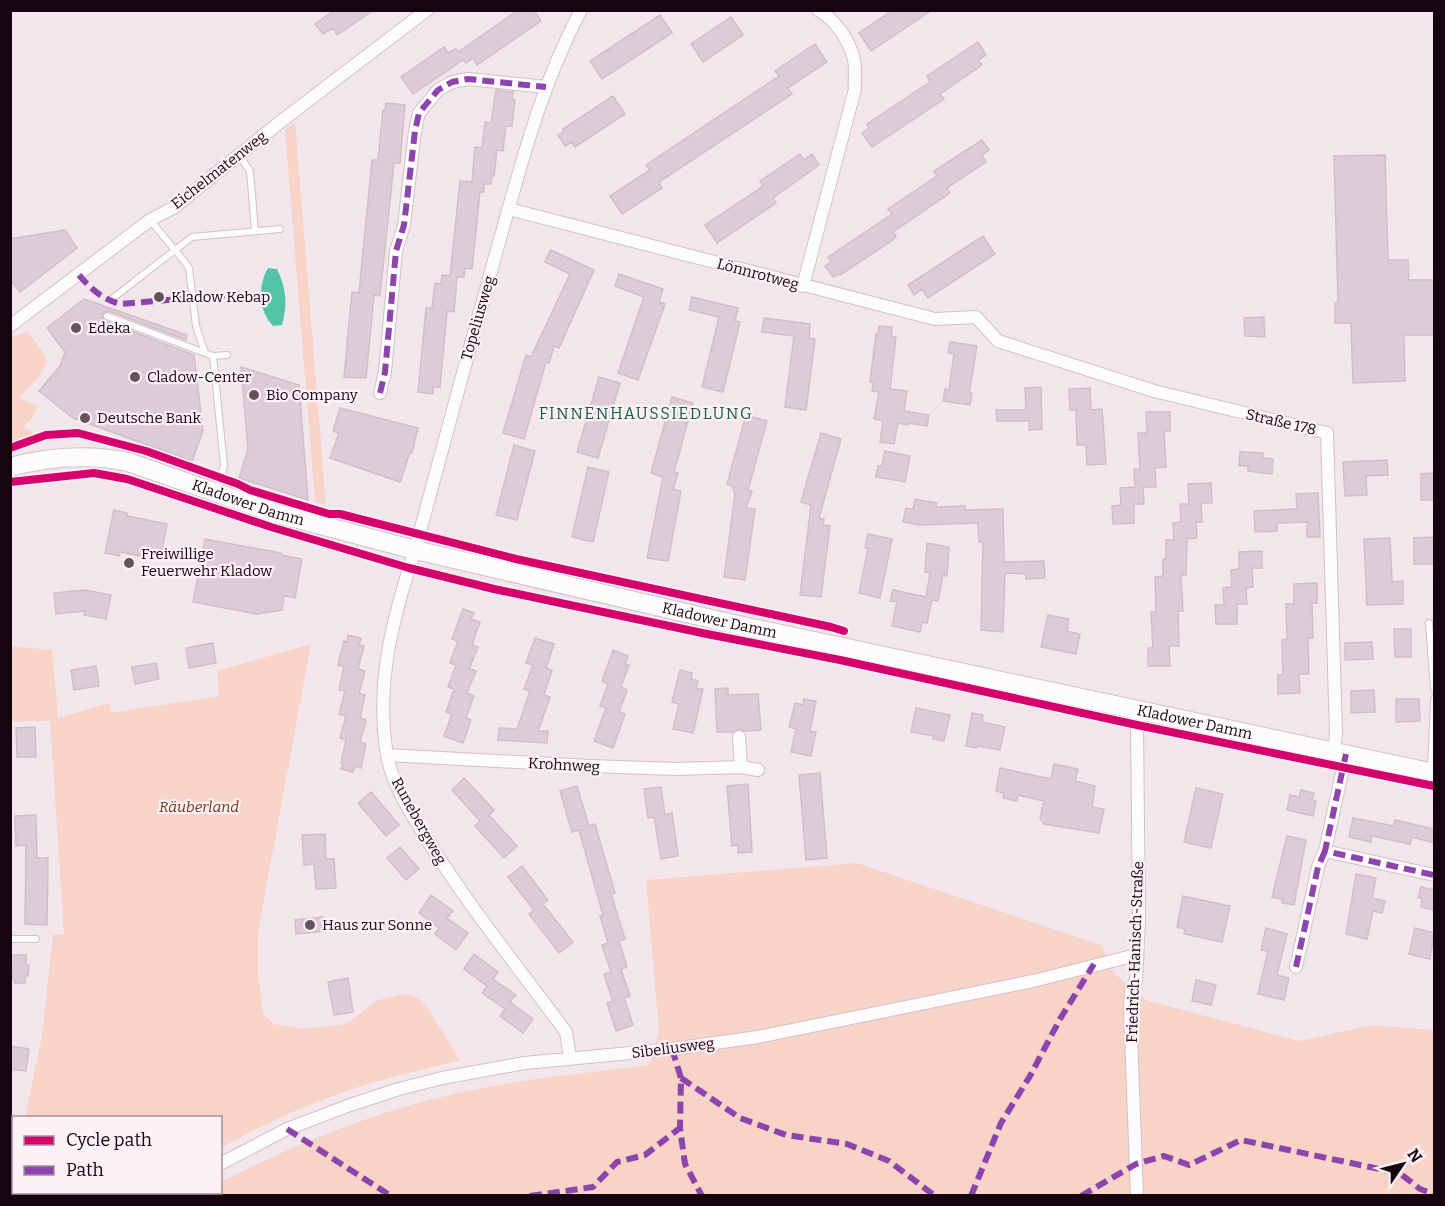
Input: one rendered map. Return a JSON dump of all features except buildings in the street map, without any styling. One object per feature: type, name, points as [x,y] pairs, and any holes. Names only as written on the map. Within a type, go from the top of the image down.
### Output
[{"type":"main road","name":"Kladower Damm","points":[[10,467],[49,459],[108,458],[128,462],[297,519],[415,550],[729,622],[1433,773]]},
{"type":"street","name":"Eichelmatenweg","points":[[10,326],[150,220],[173,208],[239,154],[427,10]]},
{"type":"street","name":"Topeliusweg","points":[[415,550],[527,141],[563,45],[581,10]]},
{"type":"street","points":[[802,286],[855,89],[854,61],[848,44],[839,29],[818,10]]},
{"type":"street","points":[[380,393],[386,372],[396,251],[404,225],[419,113],[438,90],[452,82],[468,79],[546,87]]},
{"type":"street","name":"Lönnrotweg","points":[[509,209],[935,319],[976,317],[998,341]]},
{"type":"street","name":"Straße 178","points":[[998,341],[1154,391],[1327,433],[1336,734],[1340,753]]},
{"type":"street","name":"Runebergweg","points":[[415,550],[397,606],[385,667],[383,695],[387,755],[392,774],[403,798],[447,871],[566,1032],[570,1058]]},
{"type":"street","name":"Friedrich-Hanisch-Straße","points":[[1137,1196],[1130,1008],[1131,990],[1136,981],[1139,921],[1137,725],[1140,709]]},
{"type":"street","points":[[739,737],[741,767]]},
{"type":"street","points":[[1296,967],[1318,867],[1325,851],[1340,753]]},
{"type":"street","name":"Krohnweg","points":[[387,755],[676,770],[741,767],[758,770]]},
{"type":"street","points":[[1325,851],[1434,875]]},
{"type":"street","name":"Sibeliusweg","points":[[222,1163],[287,1129],[350,1104],[399,1089],[481,1070],[758,1037],[1033,981],[1094,964],[1136,956]]},
{"type":"lane","points":[[239,154],[250,171],[255,231]]},
{"type":"lane","points":[[150,220],[184,261],[191,276],[196,326],[205,353]]},
{"type":"lane","points":[[113,298],[192,237],[280,229]]},
{"type":"lane","points":[[108,316],[213,356],[227,355]]},
{"type":"lane","points":[[213,356],[224,465],[217,493]]},
{"type":"lane","points":[[1429,623],[1434,689]]},
{"type":"lane","points":[[1433,773],[1434,699]]},
{"type":"lane","points":[[10,939],[36,939]]},
{"type":"green space","points":[[295,122],[326,505],[315,502],[285,130]]},
{"type":"green space","points":[[27,331],[43,352],[47,362],[40,375],[19,398],[38,406],[31,420],[25,425],[26,429],[32,431],[33,434],[11,445],[11,338]]},
{"type":"green space","name":"Räuberland","points":[[311,644],[258,932],[258,973],[263,1014],[274,1024],[302,1029],[346,1024],[378,1000],[405,994],[417,998],[426,1006],[460,1060],[364,1085],[321,1100],[260,1127],[222,1147],[222,1116],[25,1116],[42,1036],[53,935],[64,934],[50,721],[11,721],[11,646],[52,650],[58,718],[109,703],[111,713],[219,696],[217,671]]},
{"type":"green space","points":[[857,863],[1101,945],[1115,974],[1146,1000],[1299,1041],[1372,1025],[1434,1030],[1434,1195],[217,1196],[222,1194],[222,1181],[250,1167],[310,1140],[404,1107],[436,1098],[513,1083],[649,1065],[659,1032],[646,880]]},
{"type":"shaded area","points":[[268,268],[277,269],[284,290],[285,310],[282,325],[273,326],[262,306],[262,282]]},
{"type":"marked path","points":[[380,393],[385,372],[396,251],[404,225],[419,113],[438,90],[452,82],[468,79],[546,87]]},
{"type":"marked path","points":[[79,275],[97,293],[120,304],[239,294]]},
{"type":"marked path","points":[[1346,754],[1325,851],[1434,875]]},
{"type":"marked path","points":[[1296,967],[1318,867],[1325,851]]},
{"type":"marked path","points":[[971,1196],[1001,1123],[1094,964]]},
{"type":"marked path","points":[[672,1049],[681,1078],[680,1128],[685,1164],[702,1196]]},
{"type":"marked path","points":[[681,1078],[740,1118],[786,1135],[847,1144],[889,1161],[935,1196]]},
{"type":"marked path","points":[[530,1196],[593,1187],[617,1162],[645,1155],[680,1128]]},
{"type":"marked path","points":[[287,1129],[391,1196]]},
{"type":"marked path","points":[[1081,1196],[1136,1164],[1164,1156],[1189,1165],[1241,1140],[1389,1171],[1402,1175],[1420,1189],[1434,1194]]},
{"type":"cycle path","points":[[10,448],[46,435],[78,433],[146,451],[250,490],[329,514],[340,514],[516,559],[844,631]]},
{"type":"cycle path","points":[[10,482],[94,473],[127,479],[271,527],[409,568],[494,589],[1434,786]]},
{"type":"place","name":"Kladow Kebap","points":[[159,297]]},
{"type":"place","name":"Edeka","points":[[76,328]]},
{"type":"place","name":"Cladow-Center","points":[[135,377]]},
{"type":"place","name":"Bio Company","points":[[254,395]]},
{"type":"place","name":"Deutsche Bank","points":[[85,418]]},
{"type":"place","name":"Freiwillige Feuerwehr Kladow","points":[[129,563]]},
{"type":"place","name":"Haus zur Sonne","points":[[310,925]]},
{"type":"district","name":"FINNENHAUSSIEDLUNG","points":[[646,413]]}]
